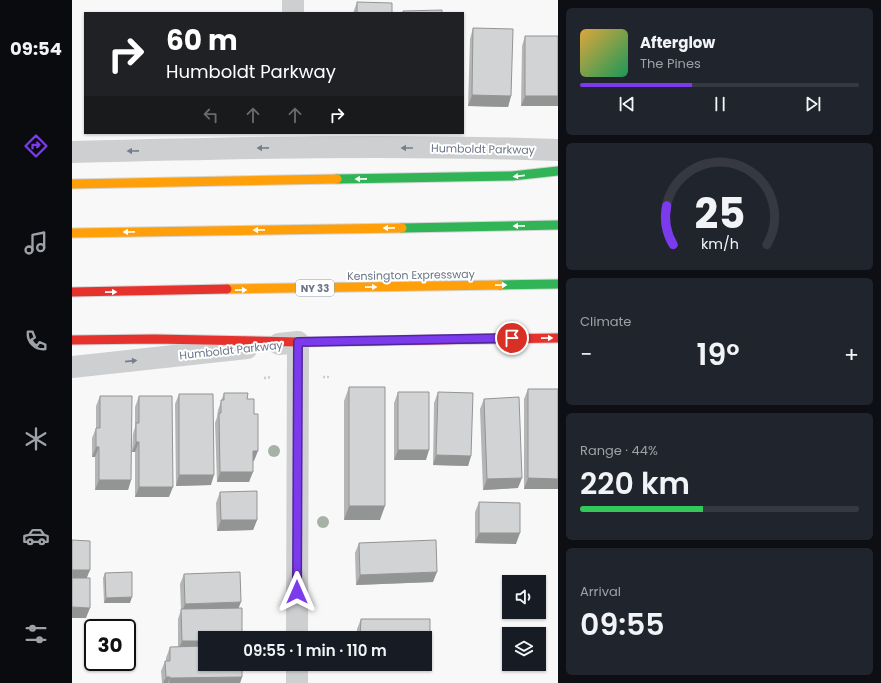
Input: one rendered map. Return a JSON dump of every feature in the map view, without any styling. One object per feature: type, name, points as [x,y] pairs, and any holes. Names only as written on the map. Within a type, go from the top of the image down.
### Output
[{"type":"main road","points":[[72,184],[512,176],[558,171]]},
{"type":"main road","points":[[72,233],[558,225]]},
{"type":"main road","name":"Kensington Expressway","points":[[72,292],[558,284]]},
{"type":"main road","name":"Humboldt Parkway","points":[[298,342],[558,338]]},
{"type":"main road","points":[[72,340],[154,339],[298,342]]},
{"type":"street","points":[[293,0],[293,12]]},
{"type":"street","name":"Humboldt Parkway","points":[[72,152],[292,140],[558,150]]},
{"type":"street","points":[[297,631],[298,342]]},
{"type":"street","name":"Humboldt Parkway","points":[[72,367],[298,342]]},
{"type":"street","points":[[297,671],[297,683]]},
{"type":"path","points":[[264,378],[272,377]]},
{"type":"building","points":[[357,2],[392,3],[392,12],[357,12]]},
{"type":"building","points":[[442,10],[442,12],[403,12]]},
{"type":"building","points":[[473,28],[513,29],[511,96],[472,95]]},
{"type":"building","points":[[525,36],[558,36],[558,96],[525,96]]},
{"type":"building","points":[[349,387],[385,387],[385,506],[349,506]]},
{"type":"building","points":[[528,389],[558,389],[558,479],[528,478]]},
{"type":"building","points":[[398,392],[429,392],[429,450],[398,450]]},
{"type":"building","points":[[438,392],[473,393],[471,456],[436,455]]},
{"type":"building","points":[[224,393],[248,393],[247,399],[254,399],[254,414],[258,414],[258,451],[253,451],[253,472],[220,472],[219,413],[221,413],[221,400],[224,400]]},
{"type":"building","points":[[179,394],[213,394],[214,475],[179,475]]},
{"type":"building","points":[[100,396],[132,396],[131,480],[99,480],[99,447],[96,447],[96,428],[100,428]]},
{"type":"building","points":[[139,396],[172,396],[173,487],[139,487],[139,442],[136,442],[136,423],[139,423]]},
{"type":"building","points":[[519,397],[522,478],[487,479],[484,399]]},
{"type":"building","points":[[257,491],[257,520],[221,520],[220,492]]},
{"type":"building","points":[[479,502],[520,503],[520,533],[479,533]]},
{"type":"building","points":[[72,540],[90,541],[90,570],[72,570]]},
{"type":"building","points":[[436,540],[437,572],[360,575],[359,543]]},
{"type":"building","points":[[132,572],[132,597],[106,598],[105,573]]},
{"type":"building","points":[[240,572],[241,602],[185,604],[184,574]]},
{"type":"building","points":[[72,578],[90,578],[90,608],[72,607]]},
{"type":"building","points":[[242,608],[242,631],[198,631],[198,641],[182,641],[181,609]]},
{"type":"building","points":[[361,619],[430,619],[430,631],[360,631]]},
{"type":"building","points":[[198,646],[198,671],[242,671],[242,677],[166,677],[165,661],[170,661],[170,647]]},
{"type":"traffic: fast","points":[[337,179],[512,176],[558,171]]},
{"type":"traffic: fast","points":[[402,228],[558,225]]},
{"type":"traffic: fast","points":[[500,285],[558,284]]},
{"type":"traffic: slow","points":[[72,184],[337,179]]},
{"type":"traffic: slow","points":[[72,233],[402,228]]},
{"type":"traffic: slow","points":[[227,289],[500,285]]},
{"type":"traffic: jam","points":[[72,292],[227,289]]},
{"type":"traffic: jam","points":[[298,342],[558,338]]},
{"type":"traffic: jam","points":[[72,340],[155,339],[298,342]]},
{"type":"route","points":[[297,592],[298,342],[512,338]]}]
